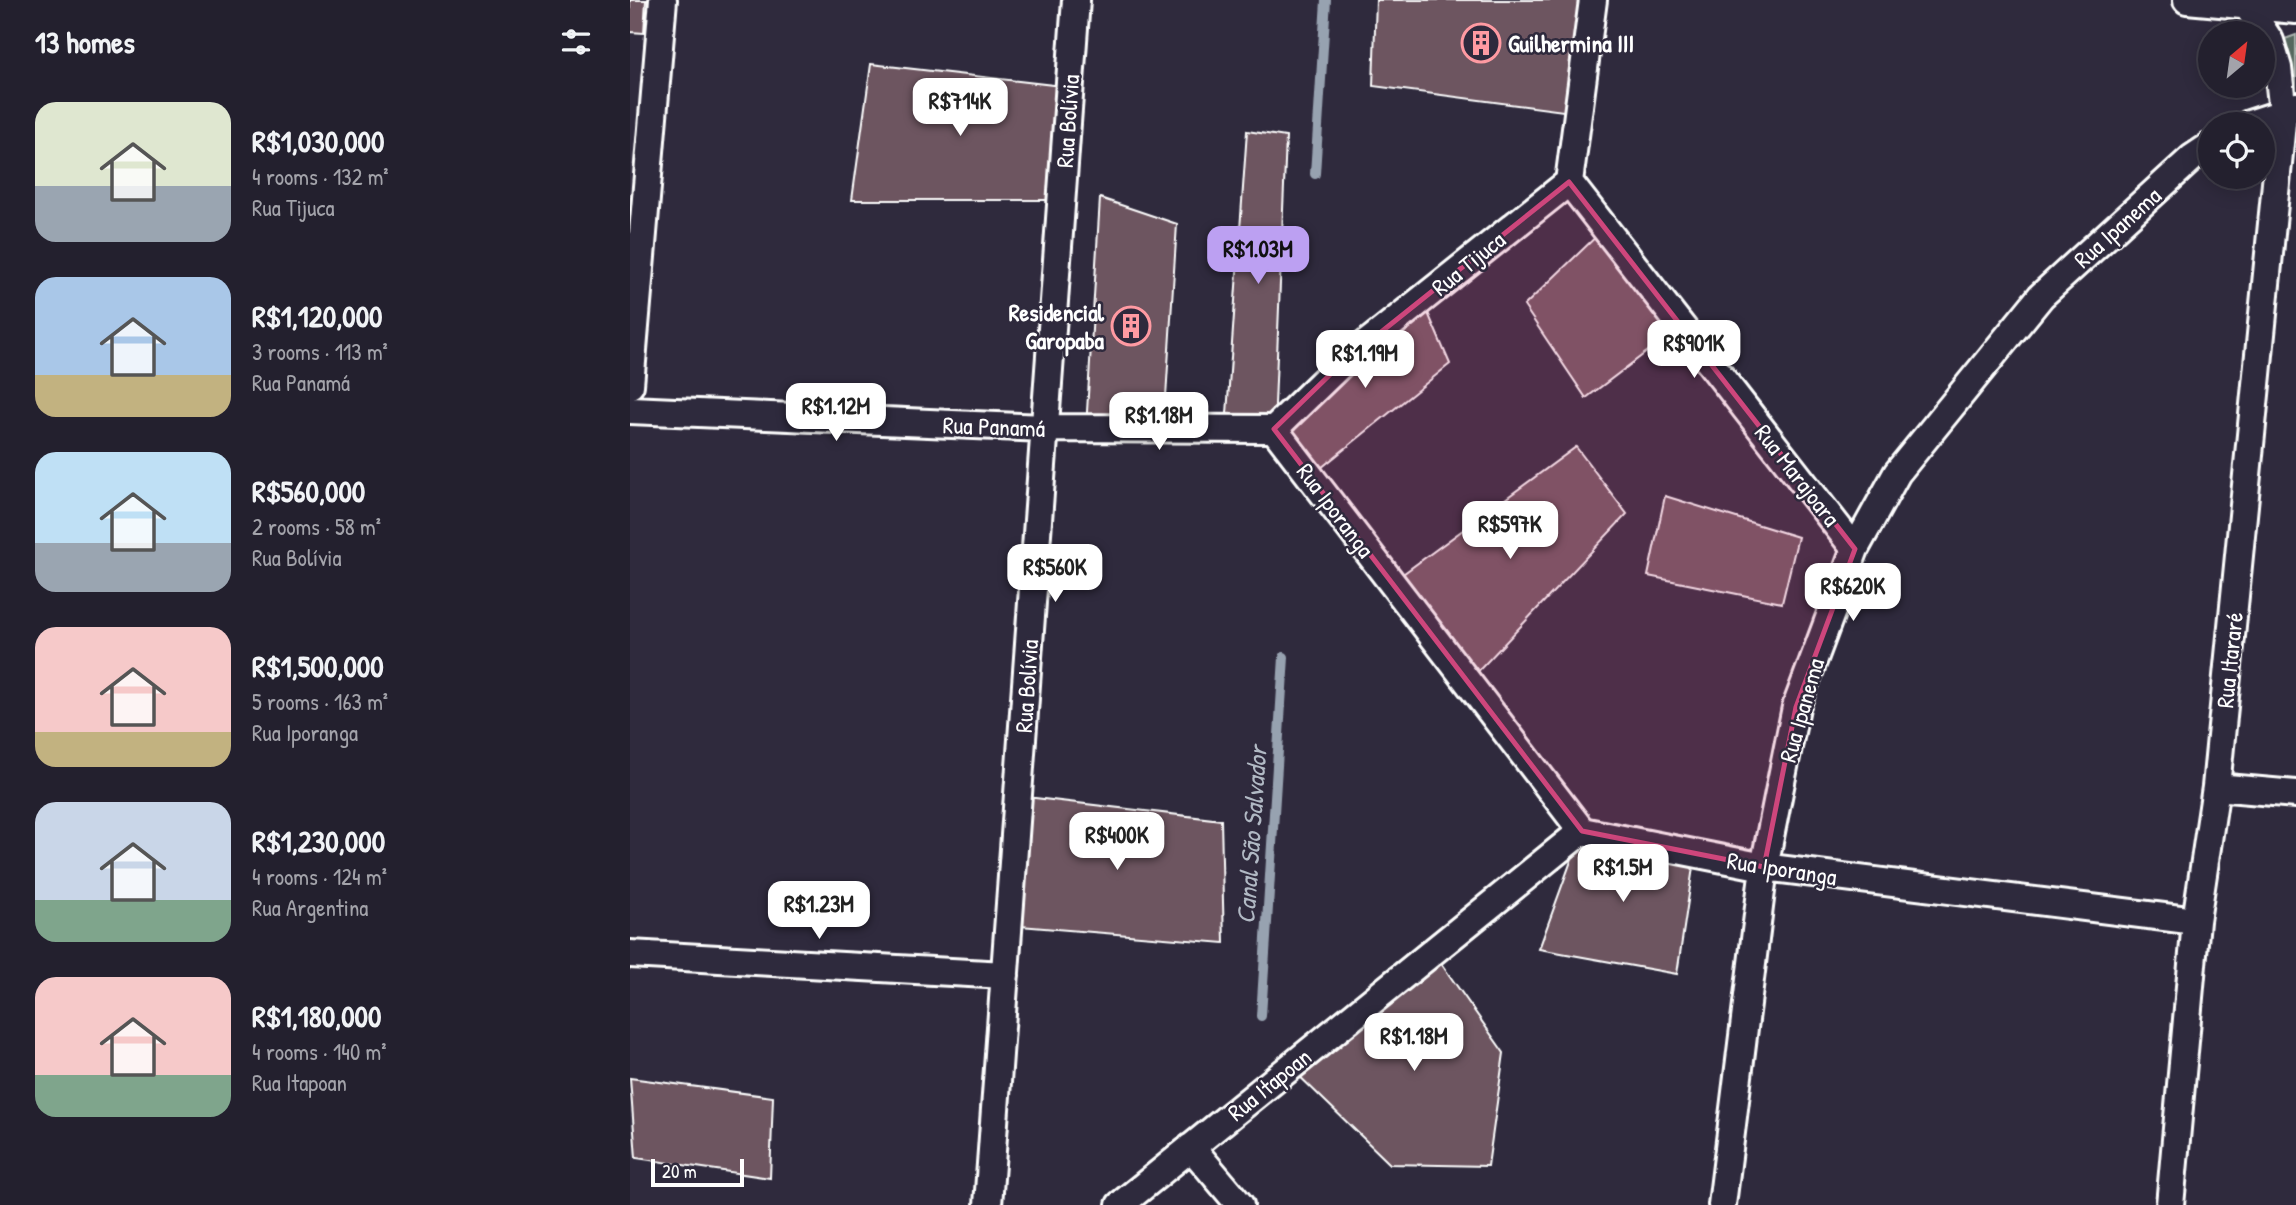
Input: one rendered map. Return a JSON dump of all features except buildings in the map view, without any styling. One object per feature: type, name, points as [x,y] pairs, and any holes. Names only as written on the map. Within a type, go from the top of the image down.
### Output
[{"type":"street","points":[[630,385],[663,0]]},
{"type":"street","name":"Rua Bolívia","points":[[988,1205],[1076,0]]},
{"type":"street","points":[[1569,182],[1592,0]]},
{"type":"street","points":[[2187,0],[2296,10]]},
{"type":"street","name":"Rua Itararé","points":[[2170,1205],[2196,921],[2216,787],[2290,109],[2270,41],[2248,7]]},
{"type":"street","name":"Rua Ipanema","points":[[1722,1205],[1764,867],[1796,707],[1855,549],[1897,473],[2041,296],[2198,154]]},
{"type":"street","name":"Rua Tijuca","points":[[1274,429],[1341,364],[1569,182]]},
{"type":"street","name":"Rua Marajoara","points":[[1569,182],[1855,549]]},
{"type":"street","name":"Rua Panamá","points":[[630,410],[1045,429],[1274,429]]},
{"type":"street","name":"Rua Iporanga","points":[[1274,429],[1582,831],[1764,867],[2196,921]]},
{"type":"street","points":[[2216,787],[2296,794]]},
{"type":"street","name":"Rua Itapoan","points":[[1120,1205],[1582,831]]},
{"type":"street","points":[[630,954],[1005,975]]},
{"type":"street","points":[[1191,1147],[1240,1205]]},
{"type":"highlighted area","points":[[1569,182],[1855,549],[1796,707],[1764,867],[1582,831],[1274,429],[1341,364]]},
{"type":"green space","points":[[2296,35],[2296,99],[2290,92],[2285,39]]},
{"type":"waterway","name":"Canal São Salvador","points":[[1315,174],[1326,0]]},
{"type":"waterway","name":"Canal São Salvador","points":[[1261,1016],[1284,657]]},
{"type":"place","name":"Guilhermina III","points":[[1481,43]]},
{"type":"place","name":"Residencial Garopaba","points":[[1131,326]]}]
